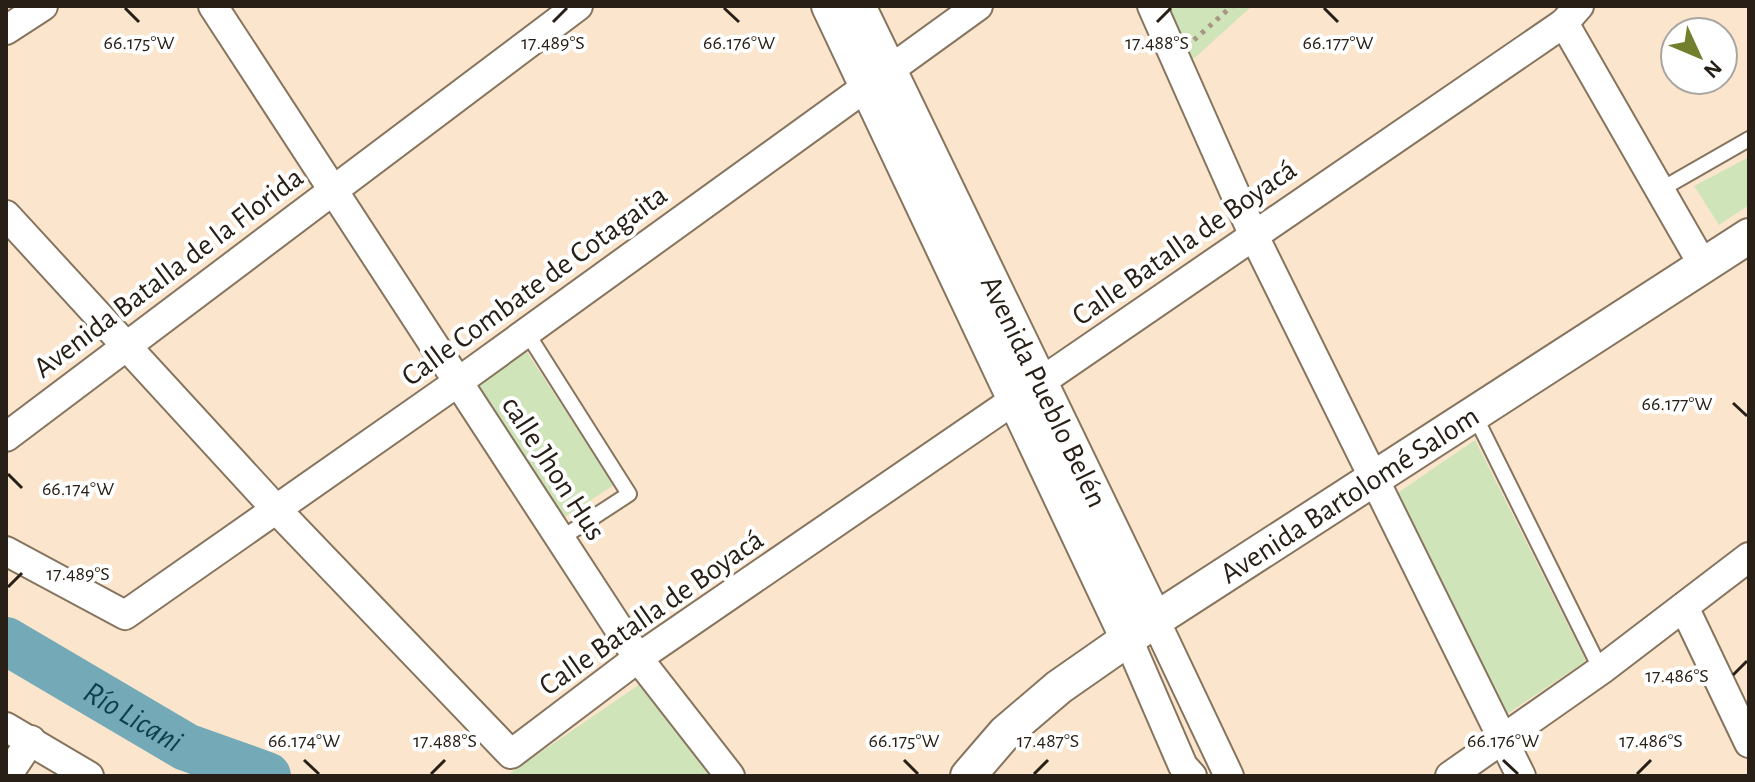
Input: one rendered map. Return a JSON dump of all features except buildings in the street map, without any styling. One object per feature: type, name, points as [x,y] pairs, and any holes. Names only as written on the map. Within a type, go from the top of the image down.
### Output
[{"type":"street","points":[[6,30],[43,6]]},
{"type":"street","name":"calle Jhon Hus","points":[[213,6],[638,658],[730,776]]},
{"type":"street","name":"Avenida Batalla de la Florida","points":[[6,437],[578,6]]},
{"type":"street","name":"Avenida Pueblo Belén","points":[[829,6],[879,79],[1142,630],[1229,776]]},
{"type":"street","name":"Avenida Pueblo Belén","points":[[858,6],[879,79]]},
{"type":"street","name":"Calle Combate de Cotagaita","points":[[6,551],[125,615],[527,333],[978,6]]},
{"type":"street","points":[[1152,6],[1254,236],[1500,739],[1521,776]]},
{"type":"street","points":[[1572,14],[1660,190],[1703,265]]},
{"type":"street","name":"Calle Batalla de Boyacá","points":[[276,509],[511,754],[638,658],[1572,14]]},
{"type":"street","points":[[6,215],[128,344],[276,509]]},
{"type":"street","name":"Avenida Bartolomé Salom","points":[[968,776],[1005,733],[1059,687],[1749,236]]},
{"type":"street","points":[[1450,776],[1601,670],[1749,557]]},
{"type":"street","points":[[1684,607],[1749,743]]},
{"type":"street","name":"Avenida Pueblo Belén","points":[[1142,630],[1183,766],[1192,776]]},
{"type":"street","points":[[6,727],[89,776]]},
{"type":"street","points":[[7,776],[31,740]]},
{"type":"lane","points":[[1660,190],[1749,139]]},
{"type":"lane","points":[[527,333],[629,494],[560,539]]},
{"type":"lane","points":[[1474,414],[1601,670]]},
{"type":"path","points":[[1175,57],[1232,6]]},
{"type":"green space","points":[[1165,6],[1252,6],[1189,63]]},
{"type":"green space","points":[[1749,157],[1749,205],[1719,225],[1694,186]]},
{"type":"green space","points":[[525,349],[614,485],[560,520],[472,384]]},
{"type":"green space","points":[[1475,440],[1586,661],[1504,716],[1396,494]]},
{"type":"green space","points":[[640,684],[713,776],[509,774]]},
{"type":"waterway","name":"Río Licani","points":[[6,641],[186,747],[267,776]]}]
